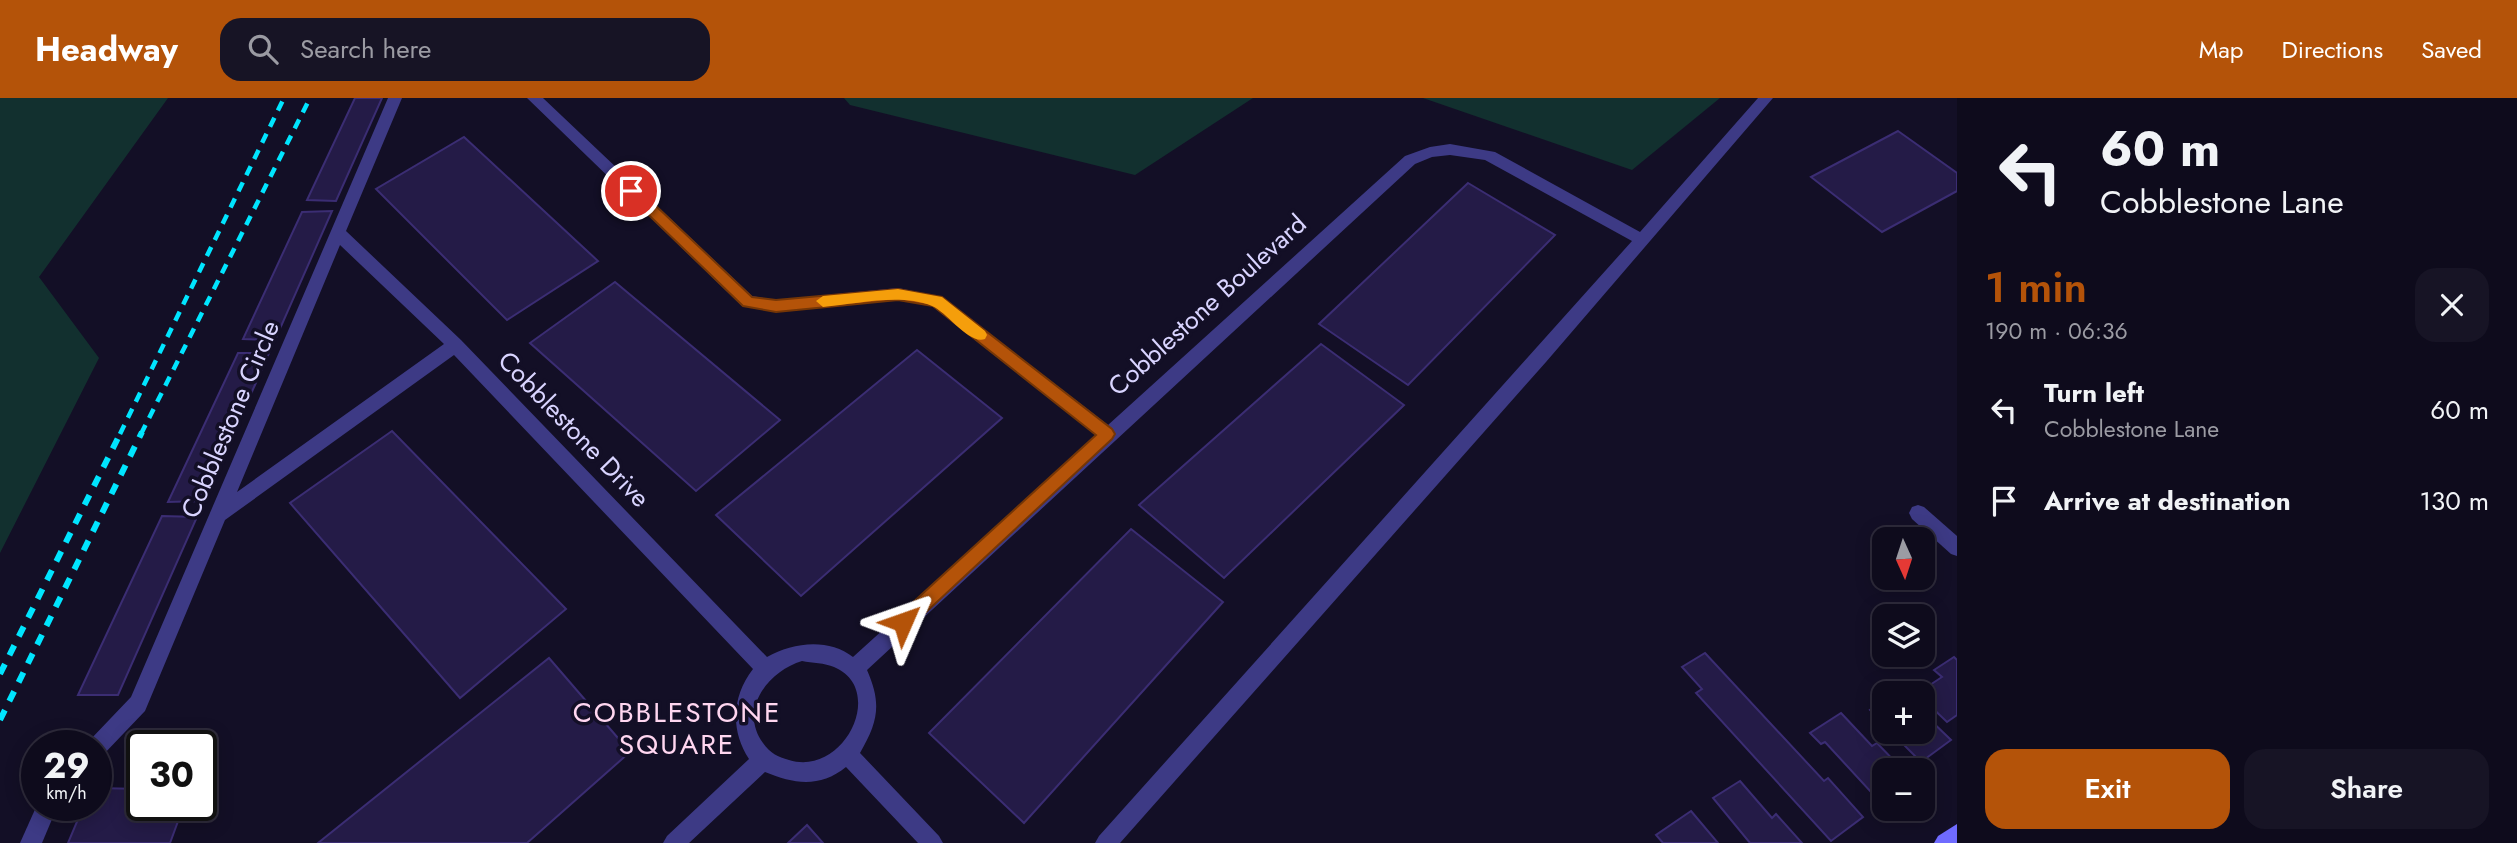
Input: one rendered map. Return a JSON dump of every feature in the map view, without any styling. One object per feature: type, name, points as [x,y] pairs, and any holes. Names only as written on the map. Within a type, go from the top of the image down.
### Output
[{"type":"main road","points":[[1945,843],[1957,834]]},
{"type":"street","name":"Cobblestone Circle","points":[[112,732],[138,705],[395,98]]},
{"type":"street","points":[[534,98],[748,302],[776,306],[898,294],[936,301],[1107,434]]},
{"type":"street","points":[[1106,843],[1766,98]]},
{"type":"street","name":"Cobblestone Boulevard","points":[[854,669],[1107,434],[1410,160],[1427,151],[1450,147],[1490,156],[1642,240]]},
{"type":"street","name":"Cobblestone Drive","points":[[338,233],[455,345],[766,669]]},
{"type":"street","points":[[221,513],[455,345]]},
{"type":"street","points":[[1918,513],[1957,548]]},
{"type":"street","points":[[802,652],[821,652],[839,657],[854,669],[864,684],[869,702],[868,720],[861,739],[848,755],[815,772],[797,773],[778,769],[763,760],[751,744],[744,725],[745,705],[766,669],[782,658],[802,652]]},
{"type":"street","points":[[848,755],[932,843]]},
{"type":"street","points":[[674,843],[763,760]]},
{"type":"street","points":[[31,843],[41,821]]},
{"type":"green space","points":[[0,98],[168,98],[39,277],[99,358],[0,553]]},
{"type":"green space","points":[[844,98],[1253,98],[1135,175],[850,105]]},
{"type":"green space","points":[[1423,98],[1720,98],[1632,170]]},
{"type":"building","points":[[355,98],[382,98],[336,201],[307,200]]},
{"type":"building","points":[[1898,131],[1957,173],[1957,191],[1882,232],[1811,177]]},
{"type":"building","points":[[464,137],[598,261],[507,320],[376,189]]},
{"type":"building","points":[[1468,183],[1555,235],[1408,385],[1319,324]]},
{"type":"building","points":[[332,211],[275,340],[243,339],[302,212]]},
{"type":"building","points":[[615,282],[780,420],[696,491],[530,343]]},
{"type":"building","points":[[1321,344],[1404,405],[1224,578],[1139,505]]},
{"type":"building","points":[[917,350],[1002,418],[801,596],[716,515]]},
{"type":"building","points":[[238,353],[269,353],[204,501],[168,502]]},
{"type":"building","points":[[392,431],[566,609],[460,698],[290,503]]},
{"type":"building","points":[[162,516],[197,517],[118,695],[78,695]]},
{"type":"building","points":[[1131,529],[1223,602],[1024,823],[929,733]]},
{"type":"building","points":[[1705,653],[1824,781],[1828,778],[1863,817],[1831,841],[1696,693],[1702,689],[1682,667]]},
{"type":"building","points":[[1954,657],[1957,660],[1957,715],[1947,722],[1935,710],[1935,682],[1942,677],[1934,670]]},
{"type":"building","points":[[549,658],[630,752],[527,843],[318,843]]},
{"type":"building","points":[[1841,713],[1872,746],[1878,744],[1891,758],[1872,758],[1872,793],[1825,742],[1821,744],[1810,733]]},
{"type":"building","points":[[1935,725],[1951,740],[1926,758],[1917,758],[1903,744],[1935,744]]},
{"type":"building","points":[[1740,781],[1772,818],[1776,814],[1802,843],[1750,843],[1713,798]]},
{"type":"building","points":[[112,788],[126,789],[126,821],[178,821],[170,843],[68,843],[77,821],[112,821]]},
{"type":"building","points":[[1691,811],[1718,843],[1663,843],[1656,835]]},
{"type":"building","points":[[807,825],[823,843],[788,843]]},
{"type":"railway","points":[[120,434],[284,98]]},
{"type":"railway","points":[[142,433],[310,98]]},
{"type":"railway","points":[[0,720],[142,433]]},
{"type":"railway","points":[[0,674],[120,434]]},
{"type":"slow traffic","points":[[823,301],[898,294],[936,301],[980,335]]},
{"type":"district","name":"COBBLESTONE SQUARE","points":[[677,728]]},
{"type":"route","points":[[631,191],[748,302],[776,306],[898,294],[936,301],[1107,434],[903,622]]}]
